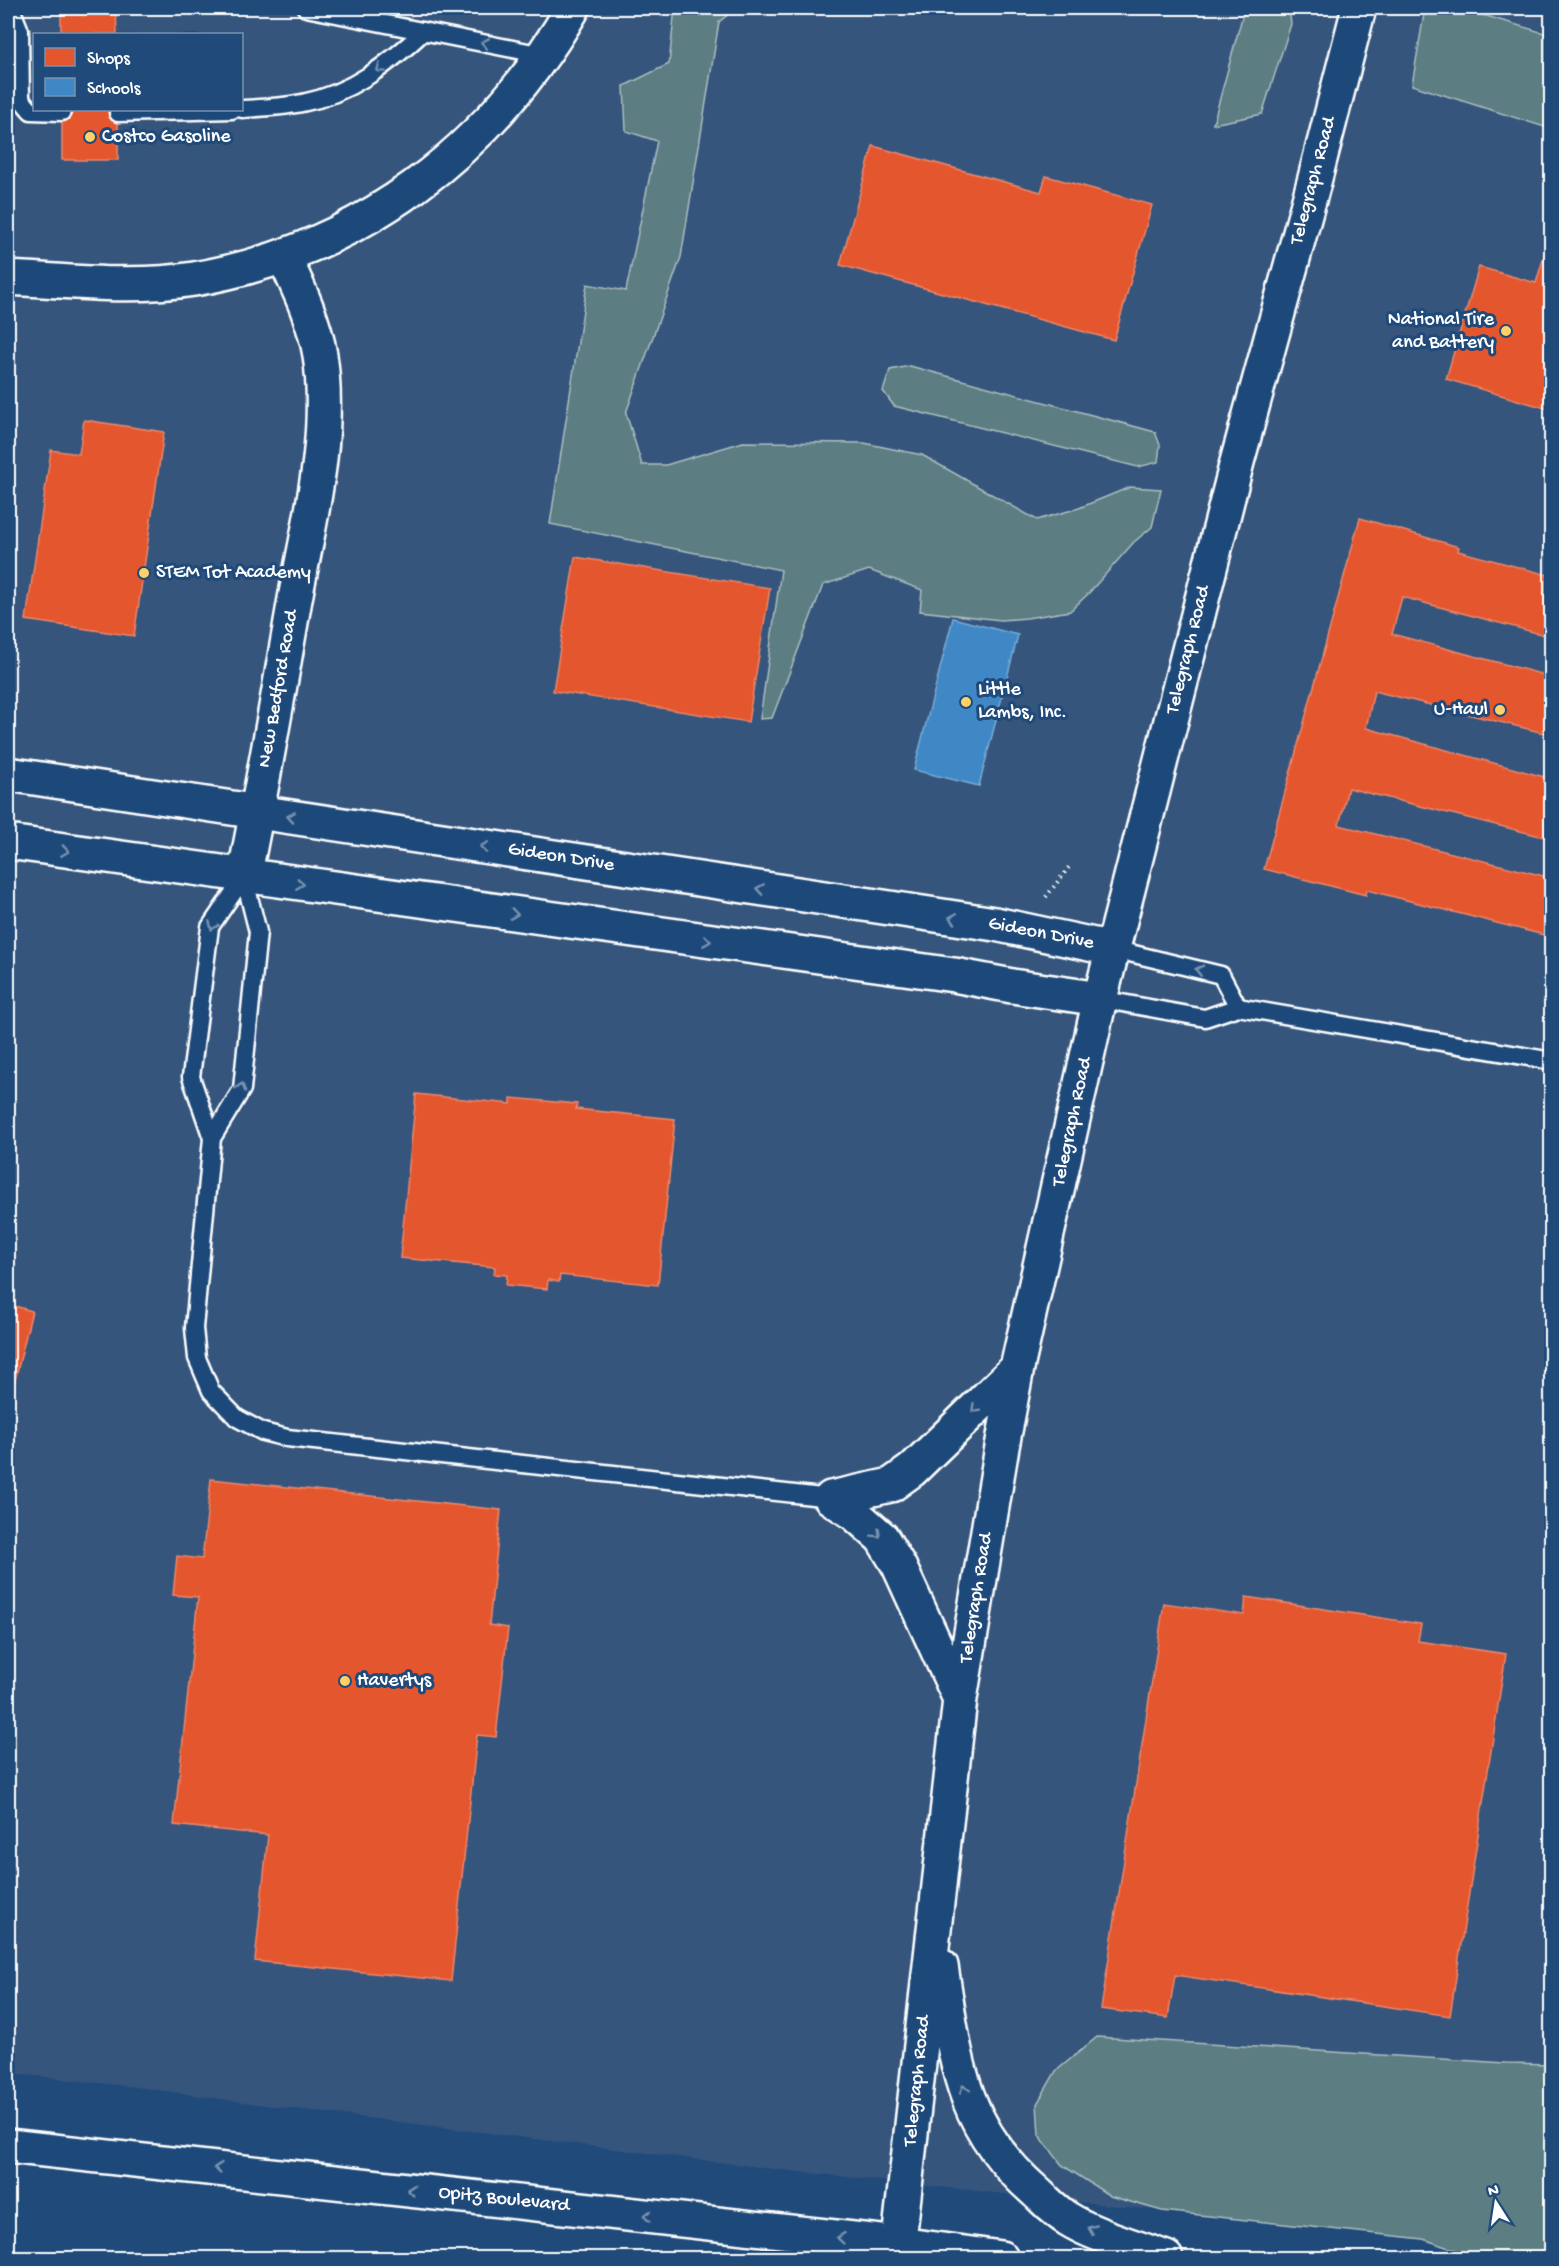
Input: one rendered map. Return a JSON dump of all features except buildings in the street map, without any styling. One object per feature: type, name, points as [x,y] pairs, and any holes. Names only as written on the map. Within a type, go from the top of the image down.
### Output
[{"type":"main road","points":[[8,278],[125,284],[193,279],[259,265],[284,257],[347,230],[406,194],[463,148],[514,95],[573,8]]},
{"type":"main road","name":"Telegraph Road","points":[[898,2251],[960,1699],[1017,1368],[1100,999],[1237,462],[1359,8]]},
{"type":"main road","name":"New Bedford Road","points":[[244,877],[310,519],[321,447],[324,406],[320,354],[309,311],[284,257]]},
{"type":"main road","name":"Gideon Drive","points":[[8,774],[995,924],[1113,949]]},
{"type":"main road","points":[[8,842],[244,877],[954,975],[1100,999]]},
{"type":"main road","points":[[831,1498],[891,1485],[912,1470],[1017,1368]]},
{"type":"main road","points":[[831,1498],[855,1514],[882,1538],[899,1566],[960,1699]]},
{"type":"main road","points":[[934,1922],[958,2070],[966,2097],[993,2146],[1020,2178],[1068,2219],[1166,2259]]},
{"type":"main road","name":"Opitz Boulevard","points":[[8,2146],[898,2251],[1001,2259]]},
{"type":"lane","points":[[11,8],[20,31],[21,99],[31,111],[62,112]]},
{"type":"lane","points":[[306,8],[543,55]]},
{"type":"lane","points":[[243,109],[302,103],[337,92],[371,75],[395,58],[424,31]]},
{"type":"lane","points":[[118,113],[194,111]]},
{"type":"lane","points":[[244,877],[210,927],[191,1077],[212,1138],[194,1328],[197,1358],[211,1391],[237,1418],[263,1432],[287,1438],[831,1498]]},
{"type":"lane","points":[[212,1138],[242,1089],[258,932],[244,877]]},
{"type":"lane","points":[[1113,949],[1221,975],[1239,1007]]},
{"type":"lane","points":[[1100,999],[1205,1018],[1239,1007],[1551,1060]]},
{"type":"path","points":[[1045,899],[1070,867]]},
{"type":"shaded area","points":[[8,8],[1551,8],[1551,2258],[1480,2258],[1423,2239],[773,2169],[144,2088],[8,2073]]},
{"type":"green space","points":[[675,8],[736,8],[719,22],[681,257],[626,413],[642,465],[666,465],[743,442],[864,443],[922,455],[1037,520],[1079,508],[1130,487],[1161,489],[1152,527],[1134,542],[1070,611],[1001,620],[920,611],[922,590],[869,570],[823,585],[772,718],[760,719],[781,570],[550,524],[587,284],[626,291],[657,141],[626,131],[624,86],[669,64]]},
{"type":"green space","points":[[1236,8],[1289,8],[1291,24],[1262,114],[1213,124],[1244,10]]},
{"type":"green space","points":[[1463,9],[1551,35],[1551,129],[1412,85],[1424,14]]},
{"type":"green space","points":[[910,366],[1155,432],[1160,445],[1158,462],[1138,467],[894,406],[883,391],[890,370]]},
{"type":"green space","points":[[1097,2037],[1551,2064],[1551,2258],[1480,2258],[1423,2239],[1162,2211],[1110,2196],[1062,2165],[1039,2135],[1037,2104],[1056,2071]]},
{"type":"place","name":"Costco Gasoline","points":[[90,137]]},
{"type":"place","name":"National Tire and Battery","points":[[1506,331]]},
{"type":"place","name":"STEM Tot Academy","points":[[144,573]]},
{"type":"place","name":"Little Lambs, Inc.","points":[[966,702]]},
{"type":"place","name":"U-Haul","points":[[1500,710]]},
{"type":"place","name":"Havertys","points":[[345,1681]]}]
